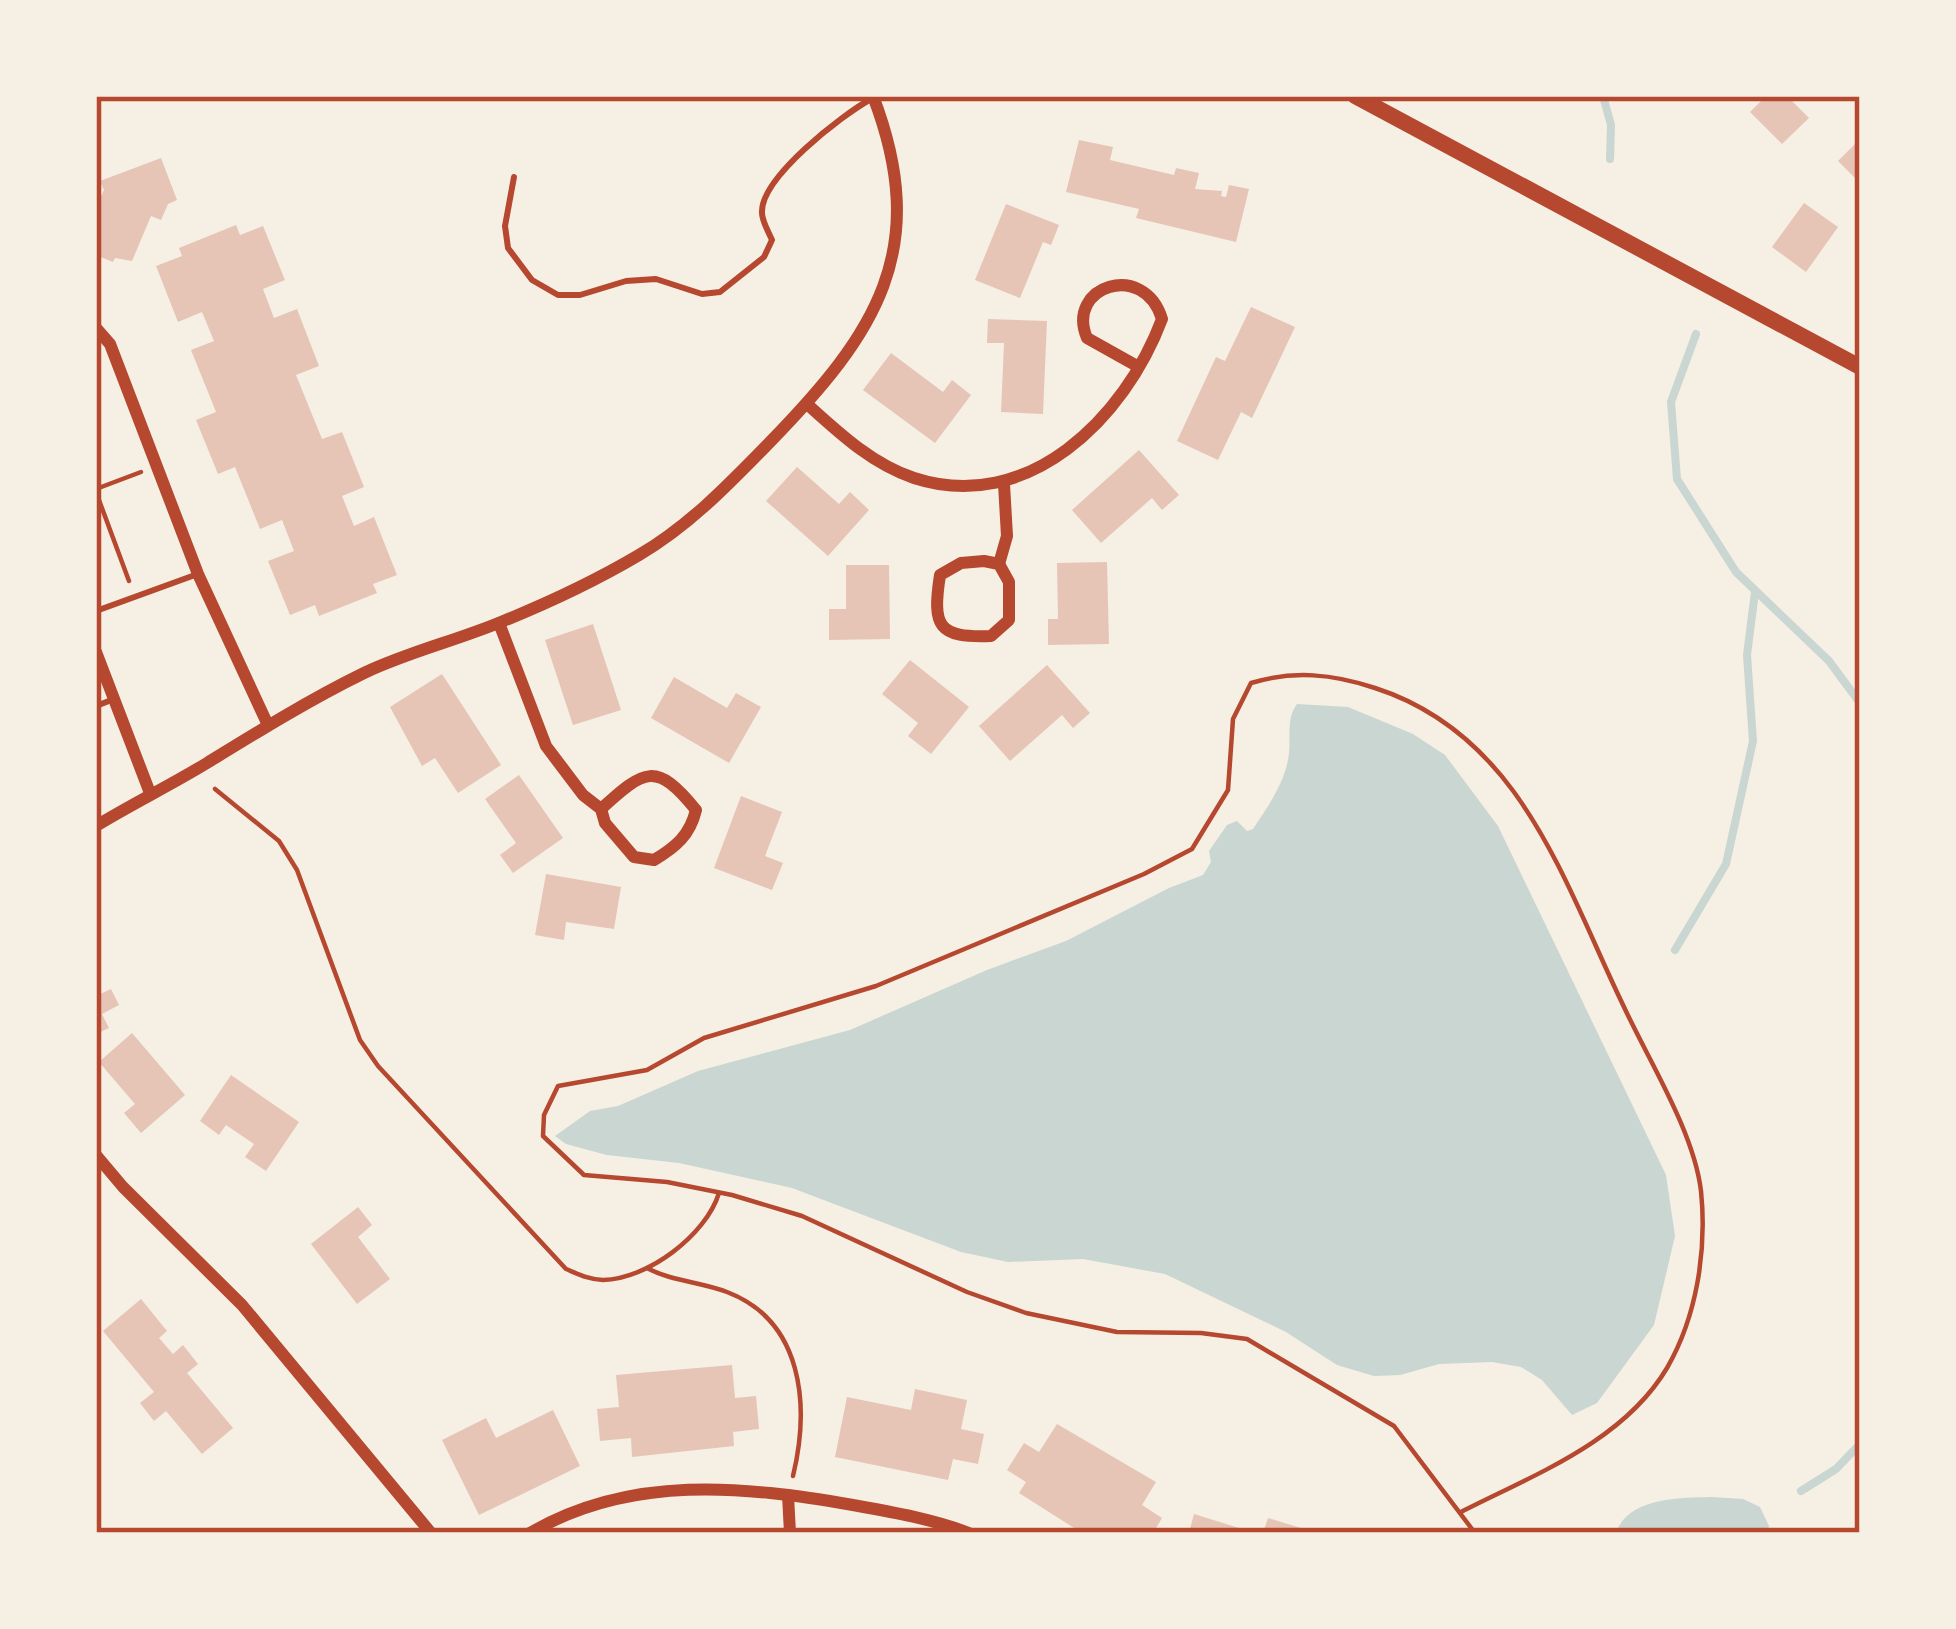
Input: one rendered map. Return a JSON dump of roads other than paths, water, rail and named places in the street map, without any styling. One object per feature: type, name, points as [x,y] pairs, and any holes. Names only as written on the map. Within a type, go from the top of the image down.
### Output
[{"type":"street","points":[[96,826],[267,723],[394,660],[499,623],[643,553],[728,484],[807,404],[864,332],[885,288],[896,238],[898,193],[891,147],[873,96]]},
{"type":"street","points":[[1355,96],[1860,367]]},
{"type":"street","points":[[807,404],[875,459],[916,478],[1004,484],[1029,476],[1073,446],[1124,388],[1154,342],[1162,319],[1154,301],[1130,286],[1106,285],[1095,294],[1082,322],[1087,338],[1137,366]]},
{"type":"street","points":[[96,328],[110,344],[198,574],[267,723]]},
{"type":"street","points":[[999,564],[961,563],[940,575],[936,610],[941,629],[950,635],[991,636],[1009,620],[1009,582],[999,564],[1007,536],[1004,484]]},
{"type":"street","points":[[499,623],[546,746],[583,795],[601,808],[605,823],[634,857],[654,860],[691,831],[696,810],[661,775],[647,774],[634,778],[601,808]]},
{"type":"street","points":[[96,652],[150,793]]},
{"type":"street","points":[[96,1155],[242,1305],[431,1533]]},
{"type":"street","points":[[530,1533],[571,1513],[670,1490],[718,1486],[906,1515],[969,1533]]},
{"type":"street","points":[[788,1495],[790,1533]]},
{"type":"lane","points":[[514,177],[505,226],[508,248],[532,280],[559,295],[656,279],[702,294],[720,292],[764,257],[772,240],[761,213],[770,190],[810,144],[873,96]]},
{"type":"lane","points":[[96,611],[198,574]]},
{"type":"lane","points":[[96,706],[114,699]]},
{"type":"waterway","points":[[1603,96],[1611,125],[1610,159]]},
{"type":"waterway","points":[[1696,334],[1671,402],[1677,479],[1736,572],[1829,661],[1860,703]]},
{"type":"waterway","points":[[1675,950],[1726,864],[1753,741],[1747,655],[1755,592]]},
{"type":"waterway","points":[[1801,1491],[1836,1469],[1860,1444]]}]
